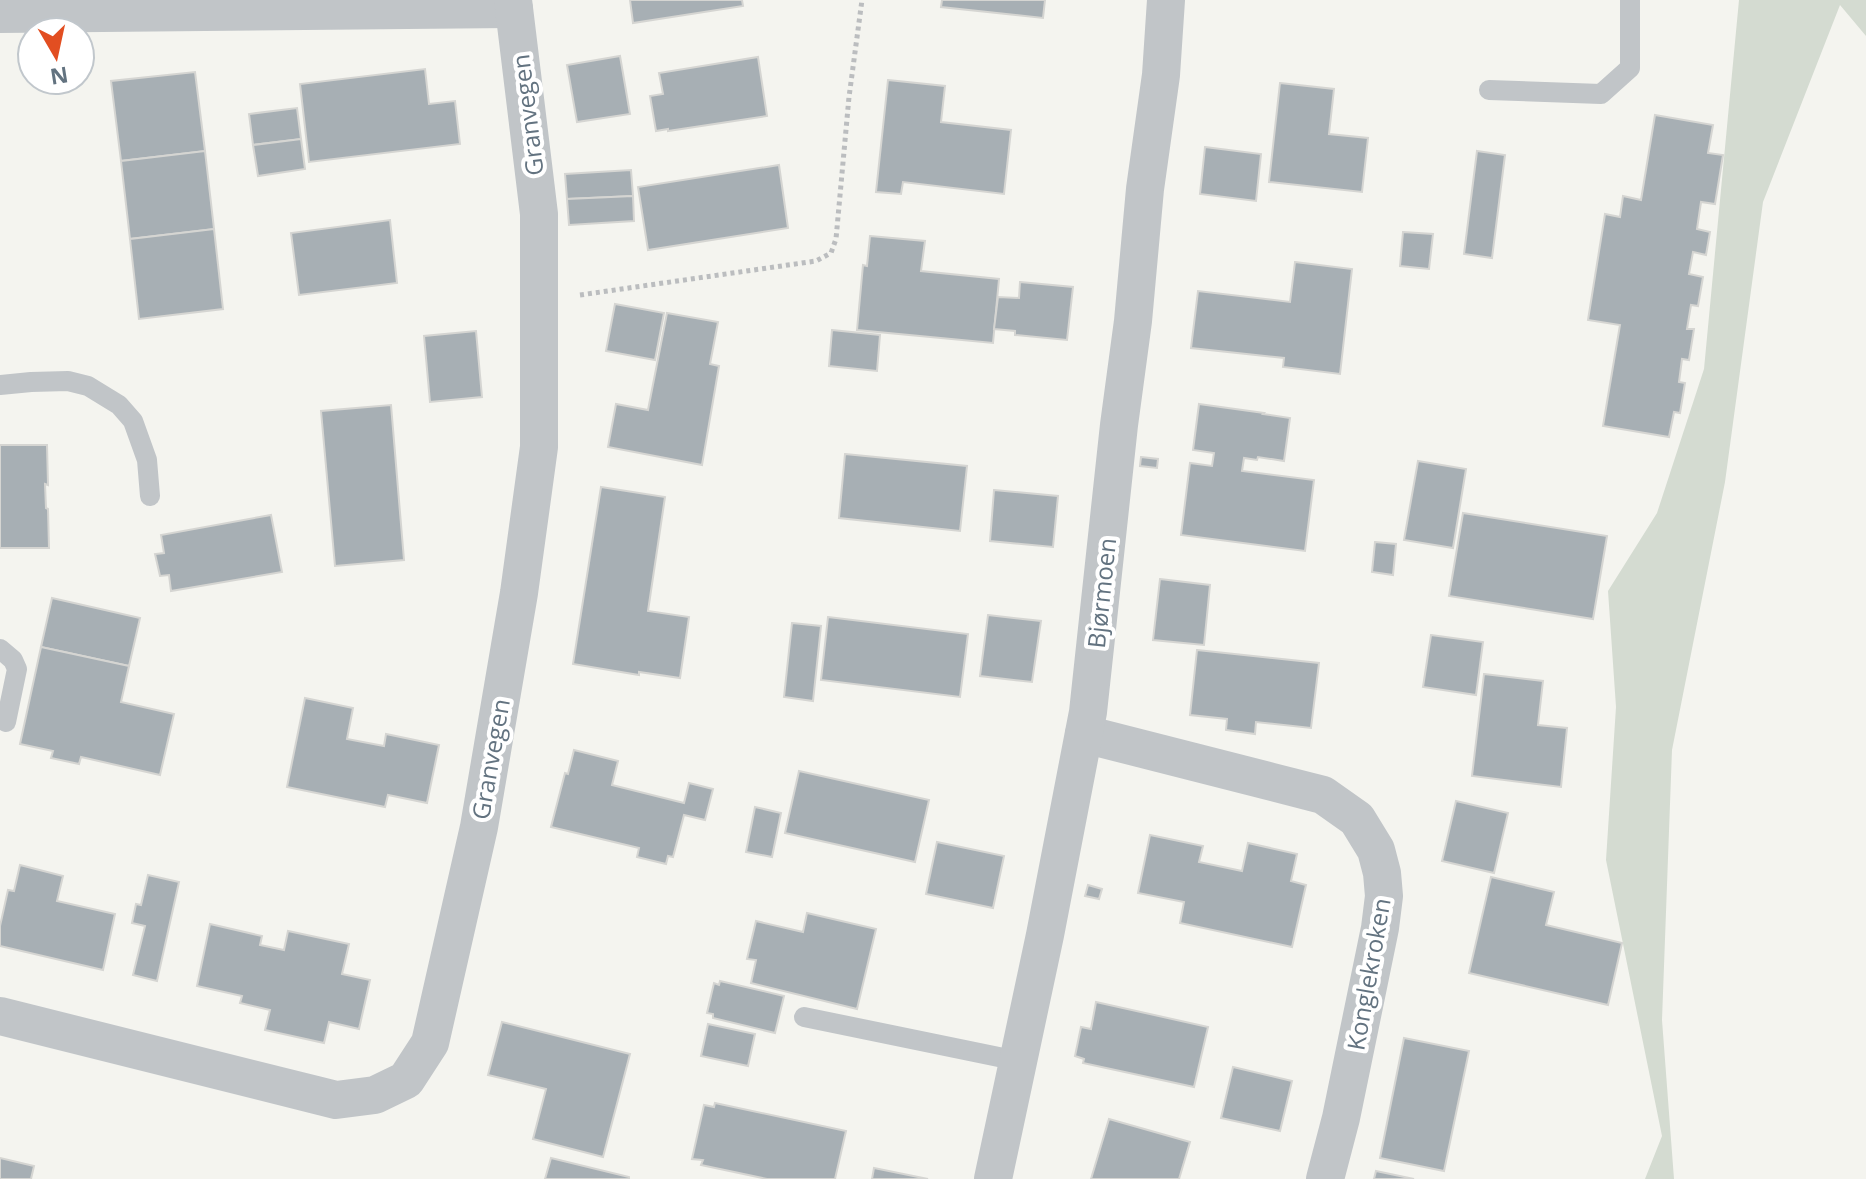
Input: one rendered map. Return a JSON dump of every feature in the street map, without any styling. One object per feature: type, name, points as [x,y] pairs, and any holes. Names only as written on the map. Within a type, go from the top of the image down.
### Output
[{"type":"street","name":"Bjørmoen","points":[[993,1179],[1084,734],[1133,321],[1145,189],[1161,75],[1166,0]]},
{"type":"street","name":"Granvegen","points":[[0,14],[514,4],[539,214],[540,301],[539,447],[519,593],[479,827],[430,1043],[406,1080],[375,1095],[336,1100],[0,1016]]},
{"type":"street","name":"Konglekroken","points":[[1084,734],[1323,795],[1357,819],[1376,850],[1383,884],[1380,928],[1341,1118],[1325,1179]]},
{"type":"lane","points":[[1489,90],[1601,94],[1630,68],[1630,0]]},
{"type":"lane","points":[[0,385],[68,381],[88,386],[119,405],[133,421],[147,460],[150,496]]},
{"type":"lane","points":[[0,649],[13,660],[17,669],[6,722]]},
{"type":"lane","points":[[804,1017],[1018,1061]]},
{"type":"path","points":[[540,301],[816,261],[831,253],[836,239],[849,97],[862,0]]},
{"type":"shaded area","points":[[1739,0],[1866,0],[1866,36],[1840,5],[1763,202],[1725,482],[1672,750],[1662,1020],[1674,1179],[1645,1179],[1662,1136],[1606,860],[1616,707],[1608,591],[1657,513],[1704,369]]},
{"type":"building","points":[[630,0],[742,0],[743,6],[633,23]]},
{"type":"building","points":[[942,0],[1045,0],[1043,18],[941,7]]},
{"type":"building","points":[[620,56],[630,114],[577,122],[567,65]]},
{"type":"building","points":[[758,57],[767,116],[656,131],[650,96],[663,94],[659,73]]},
{"type":"building","points":[[425,69],[429,104],[455,101],[460,144],[309,162],[300,84]]},
{"type":"building","points":[[195,72],[205,151],[121,161],[111,81]]},
{"type":"building","points":[[888,80],[945,86],[941,122],[1011,130],[1004,194],[903,182],[901,194],[876,192]]},
{"type":"building","points":[[1280,83],[1334,89],[1329,134],[1368,138],[1362,192],[1269,182]]},
{"type":"building","points":[[297,108],[301,139],[253,145],[249,114]]},
{"type":"building","points":[[1655,115],[1713,125],[1708,153],[1723,155],[1715,204],[1701,202],[1697,229],[1710,232],[1706,255],[1693,252],[1689,274],[1703,277],[1698,306],[1691,305],[1687,329],[1694,329],[1689,360],[1682,359],[1679,382],[1685,383],[1680,413],[1674,412],[1669,437],[1603,426],[1620,325],[1588,320],[1605,214],[1620,217],[1623,196],[1641,200]]},
{"type":"building","points":[[301,139],[305,169],[258,176],[253,145]]},
{"type":"building","points":[[1205,147],[1261,154],[1256,201],[1200,194]]},
{"type":"building","points":[[205,151],[214,229],[130,239],[121,161]]},
{"type":"building","points":[[1477,151],[1505,155],[1492,258],[1464,254]]},
{"type":"building","points":[[779,165],[788,228],[648,250],[638,187]]},
{"type":"building","points":[[631,170],[633,196],[567,199],[565,174]]},
{"type":"building","points":[[633,196],[634,221],[569,225],[567,199]]},
{"type":"building","points":[[390,220],[397,283],[299,295],[291,233]]},
{"type":"building","points":[[214,229],[223,309],[139,319],[130,239]]},
{"type":"building","points":[[1403,232],[1433,234],[1429,269],[1400,266]]},
{"type":"building","points":[[870,236],[925,241],[921,271],[999,279],[993,343],[857,330],[863,265],[867,266]]},
{"type":"building","points":[[1295,262],[1352,269],[1340,374],[1283,367],[1284,358],[1191,348],[1198,291],[1290,302]]},
{"type":"building","points":[[1020,282],[1073,287],[1067,340],[1015,335],[1015,331],[994,329],[998,297],[1019,298]]},
{"type":"building","points":[[615,304],[664,313],[655,360],[606,351]]},
{"type":"building","points":[[667,313],[718,322],[710,364],[719,366],[702,465],[608,447],[616,404],[648,410]]},
{"type":"building","points":[[832,330],[880,335],[877,371],[829,366]]},
{"type":"building","points":[[476,331],[482,397],[430,402],[424,336]]},
{"type":"building","points":[[1199,404],[1290,418],[1284,461],[1244,458],[1242,471],[1314,480],[1305,551],[1181,535],[1190,463],[1212,466],[1214,453],[1193,450]]},
{"type":"building","points":[[391,405],[404,560],[335,566],[321,411]]},
{"type":"building","points":[[0,445],[47,445],[48,485],[45,484],[49,548],[0,548]]},
{"type":"building","points":[[845,454],[967,466],[960,531],[839,518]]},
{"type":"building","points":[[1141,457],[1158,459],[1157,468],[1140,466]]},
{"type":"building","points":[[1418,461],[1466,469],[1453,548],[1404,540]]},
{"type":"building","points":[[601,487],[665,497],[648,611],[689,617],[680,678],[573,664]]},
{"type":"building","points":[[994,490],[1058,496],[1053,547],[990,541]]},
{"type":"building","points":[[1463,513],[1607,536],[1593,619],[1449,596]]},
{"type":"building","points":[[271,515],[282,572],[171,591],[169,575],[160,576],[155,554],[164,553],[161,535]]},
{"type":"building","points":[[1375,542],[1396,544],[1393,575],[1372,572]]},
{"type":"building","points":[[1160,579],[1210,585],[1204,645],[1153,640]]},
{"type":"building","points":[[52,598],[140,618],[129,666],[41,647]]},
{"type":"building","points":[[988,615],[1041,621],[1032,682],[980,676]]},
{"type":"building","points":[[828,617],[968,634],[960,697],[821,680]]},
{"type":"building","points":[[792,623],[821,626],[813,701],[784,697]]},
{"type":"building","points":[[1431,635],[1483,642],[1476,695],[1423,687]]},
{"type":"building","points":[[41,647],[129,666],[121,702],[174,714],[160,775],[81,757],[79,764],[51,758],[53,751],[20,744]]},
{"type":"building","points":[[1197,650],[1319,663],[1311,728],[1256,722],[1255,734],[1226,730],[1227,719],[1190,715]]},
{"type":"building","points":[[1484,674],[1543,681],[1538,725],[1567,728],[1561,787],[1472,776]]},
{"type":"building","points":[[305,698],[353,708],[347,739],[384,746],[386,734],[439,745],[427,803],[388,795],[385,807],[287,787]]},
{"type":"building","points":[[574,750],[618,761],[612,785],[684,803],[689,783],[713,789],[705,820],[684,815],[673,857],[668,856],[666,864],[637,857],[639,848],[551,827]]},
{"type":"building","points":[[799,771],[929,800],[915,862],[785,833]]},
{"type":"building","points":[[1456,801],[1508,813],[1494,873],[1442,861]]},
{"type":"building","points":[[755,807],[781,813],[772,857],[746,852]]},
{"type":"building","points":[[1150,835],[1203,846],[1199,862],[1242,871],[1248,843],[1297,854],[1291,881],[1306,885],[1292,947],[1180,923],[1184,902],[1138,893]]},
{"type":"building","points":[[937,842],[1004,856],[993,908],[926,894]]},
{"type":"building","points":[[20,865],[63,876],[57,901],[115,914],[103,970],[0,946],[0,926],[8,890],[14,891]]},
{"type":"building","points":[[148,875],[179,882],[157,981],[133,975],[145,926],[132,923],[136,904],[141,905]]},
{"type":"building","points":[[1491,877],[1554,892],[1546,925],[1622,943],[1608,1005],[1469,973]]},
{"type":"building","points":[[1088,885],[1102,889],[1099,899],[1085,896]]},
{"type":"building","points":[[807,913],[876,929],[857,1009],[751,983],[756,960],[747,959],[756,921],[803,932]]},
{"type":"building","points":[[210,924],[262,936],[260,945],[284,950],[288,931],[349,944],[342,974],[370,980],[359,1029],[329,1022],[324,1043],[265,1030],[270,1010],[240,1003],[242,996],[197,986]]},
{"type":"building","points":[[720,981],[784,996],[775,1033],[713,1018],[713,1014],[707,1013],[714,983],[719,985]]},
{"type":"building","points":[[1096,1002],[1208,1027],[1194,1087],[1083,1063],[1084,1059],[1075,1056],[1081,1027],[1091,1029]]},
{"type":"building","points":[[502,1022],[630,1054],[603,1157],[533,1139],[546,1089],[488,1075]]},
{"type":"building","points":[[708,1024],[755,1034],[748,1066],[701,1056]]},
{"type":"building","points":[[1404,1038],[1469,1051],[1444,1171],[1380,1158]]},
{"type":"building","points":[[1233,1067],[1292,1081],[1280,1131],[1221,1118]]},
{"type":"building","points":[[715,1103],[846,1131],[835,1179],[767,1179],[701,1165],[703,1160],[692,1159],[704,1105],[714,1107]]},
{"type":"building","points":[[1109,1119],[1190,1142],[1179,1179],[1091,1179]]},
{"type":"building","points":[[0,1158],[34,1166],[31,1179],[0,1179]]},
{"type":"building","points":[[551,1158],[629,1177],[629,1179],[545,1179]]},
{"type":"building","points":[[874,1168],[928,1179],[872,1179]]},
{"type":"building","points":[[1376,1171],[1414,1179],[1374,1179]]}]
